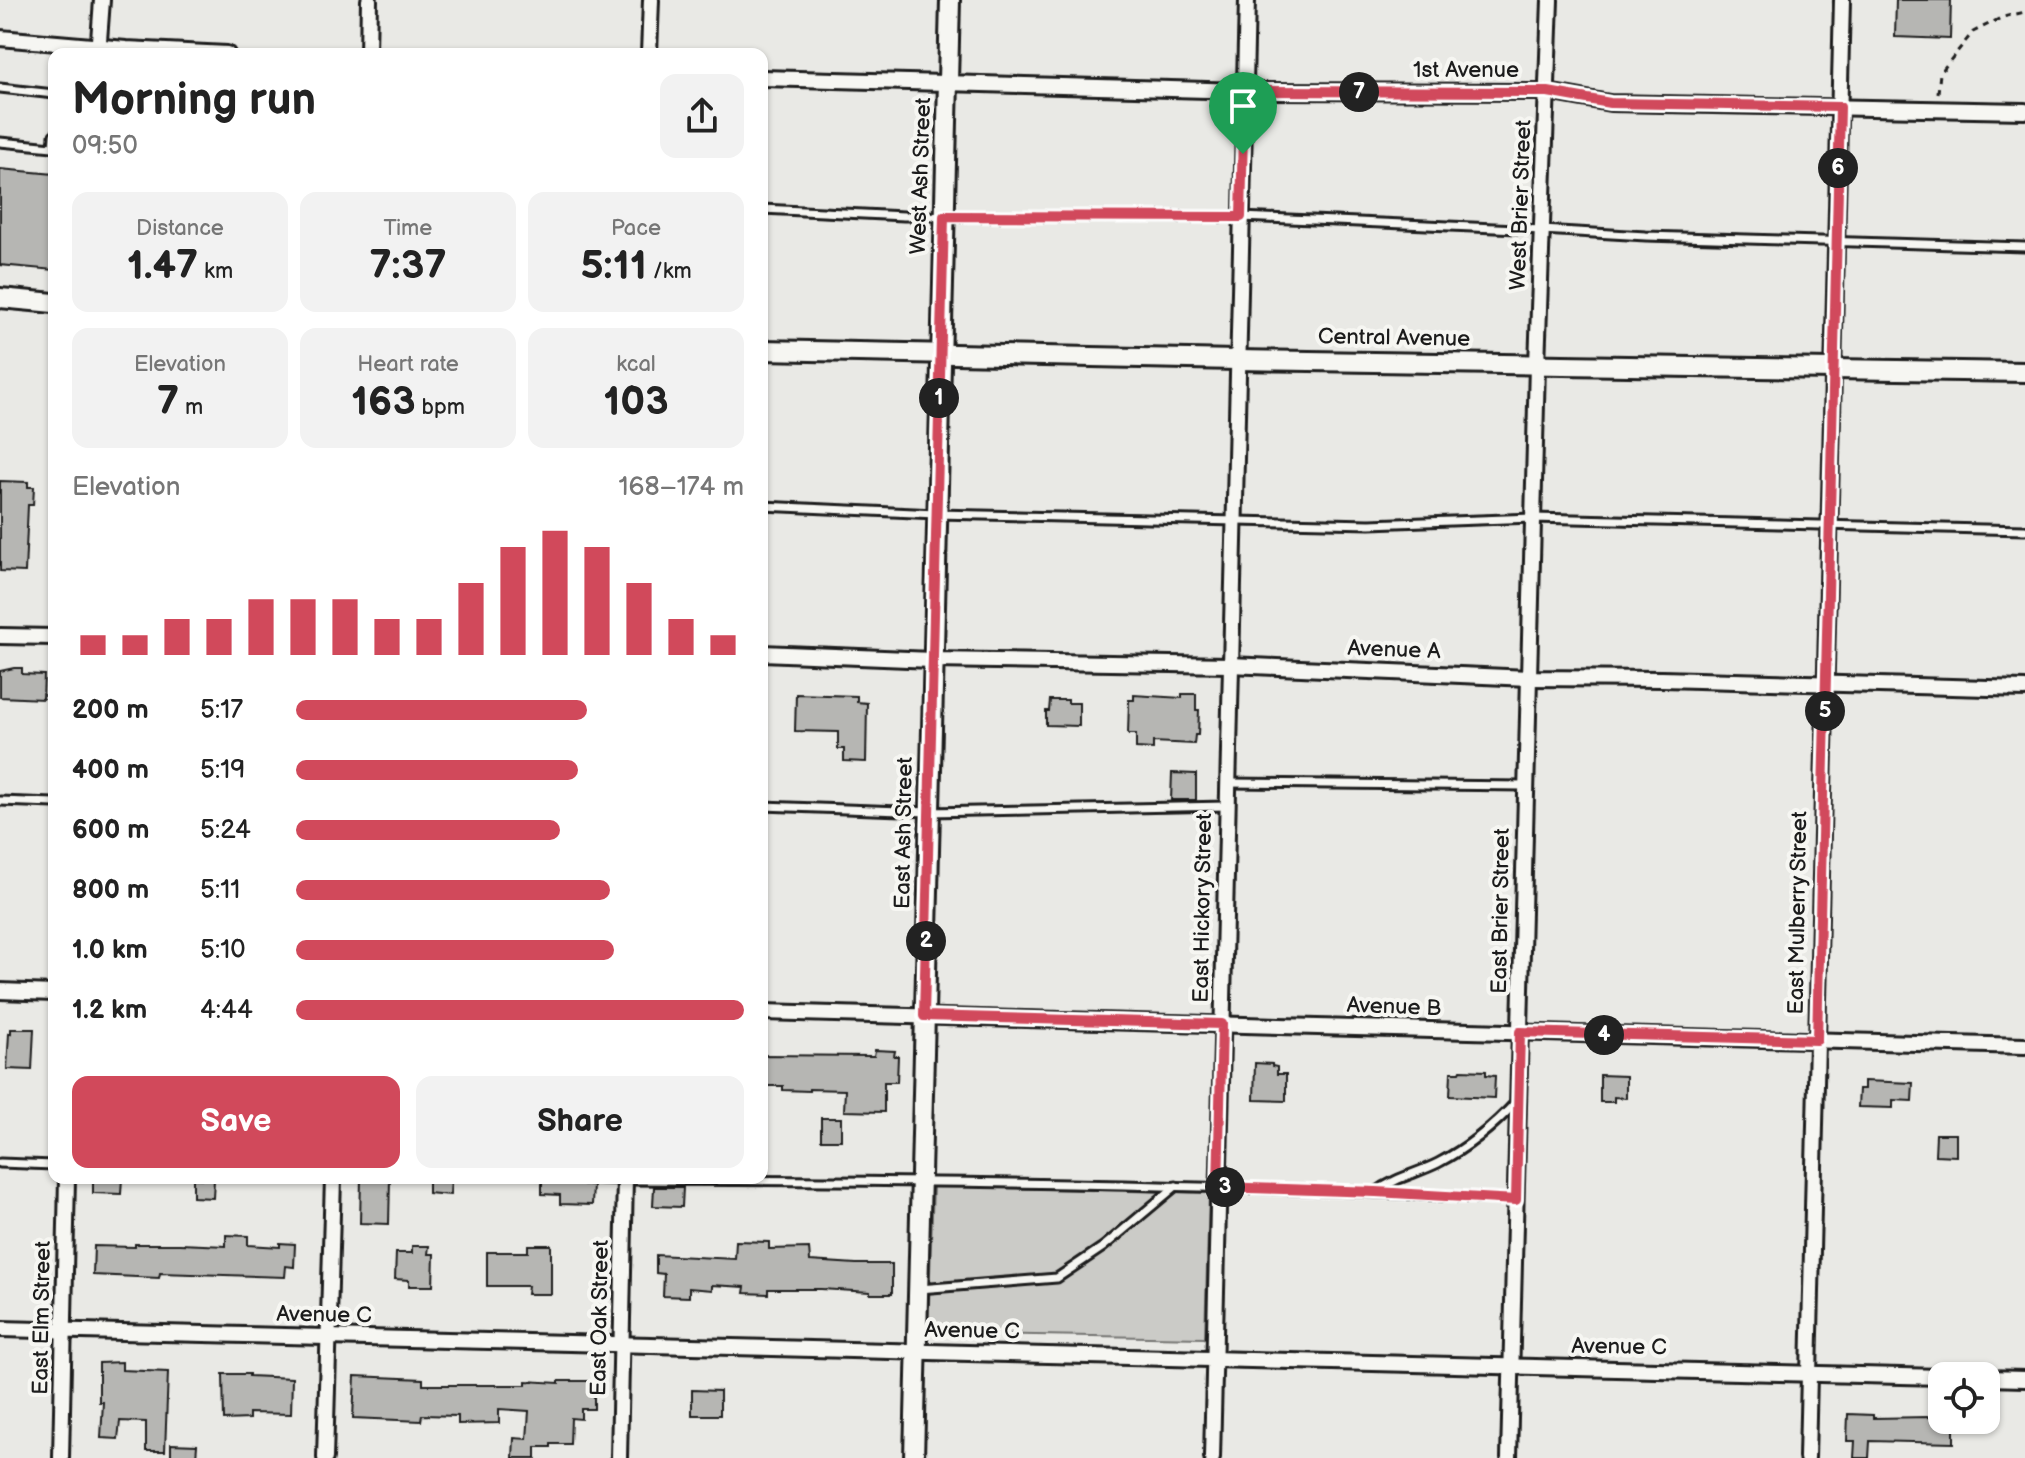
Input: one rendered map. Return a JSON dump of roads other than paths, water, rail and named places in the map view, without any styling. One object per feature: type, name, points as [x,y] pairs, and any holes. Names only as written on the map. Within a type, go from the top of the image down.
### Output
[{"type":"street","points":[[98,48],[102,0]]},
{"type":"street","points":[[368,48],[369,0]]},
{"type":"street","points":[[649,48],[651,0]]},
{"type":"street","name":"West Ash Street","points":[[940,354],[950,0]]},
{"type":"street","name":"East Hickory Street","points":[[1212,1458],[1247,0]]},
{"type":"street","name":"West Brier Street","points":[[1537,365],[1550,0]]},
{"type":"street","name":"East Mulberry Street","points":[[1807,1458],[1842,0]]},
{"type":"street","points":[[0,38],[82,48]]},
{"type":"street","name":"1st Avenue","points":[[768,78],[1244,91],[1548,92],[1610,103],[2025,111]]},
{"type":"street","points":[[0,298],[48,302]]},
{"type":"street","name":"Central Avenue","points":[[768,350],[2025,372]]},
{"type":"street","name":"East Ash Street","points":[[914,1458],[940,354]]},
{"type":"street","name":"East Brier Street","points":[[1509,1458],[1537,365]]},
{"type":"street","points":[[0,636],[48,637]]},
{"type":"street","name":"Avenue A","points":[[768,653],[932,660],[1230,665],[1529,678],[2025,689]]},
{"type":"street","points":[[0,991],[48,993]]},
{"type":"street","name":"Avenue B","points":[[768,1012],[2025,1046]]},
{"type":"street","name":"East Elm Street","points":[[61,1458],[67,1184]]},
{"type":"street","points":[[325,1458],[333,1184]]},
{"type":"street","name":"East Oak Street","points":[[619,1458],[625,1184]]},
{"type":"street","name":"Avenue C","points":[[0,1329],[1928,1377]]},
{"type":"street","points":[[2000,1378],[2025,1379]]},
{"type":"lane","points":[[0,88],[48,93]]},
{"type":"lane","points":[[0,142],[48,147]]},
{"type":"lane","points":[[768,209],[944,216],[1241,217],[1646,236],[2025,247]]},
{"type":"lane","points":[[768,506],[936,514],[1370,524],[1533,518],[2025,530]]},
{"type":"lane","points":[[1227,783],[1526,786]]},
{"type":"lane","points":[[0,801],[48,803]]},
{"type":"lane","points":[[768,806],[929,812],[1227,806]]},
{"type":"lane","points":[[1376,1192],[1390,1181],[1438,1163],[1461,1148],[1502,1117],[1518,1099]]},
{"type":"lane","points":[[0,1163],[48,1165]]},
{"type":"lane","points":[[768,1180],[1218,1187],[1516,1200]]},
{"type":"lane","points":[[918,1289],[1057,1278],[1103,1247],[1176,1186]]}]
